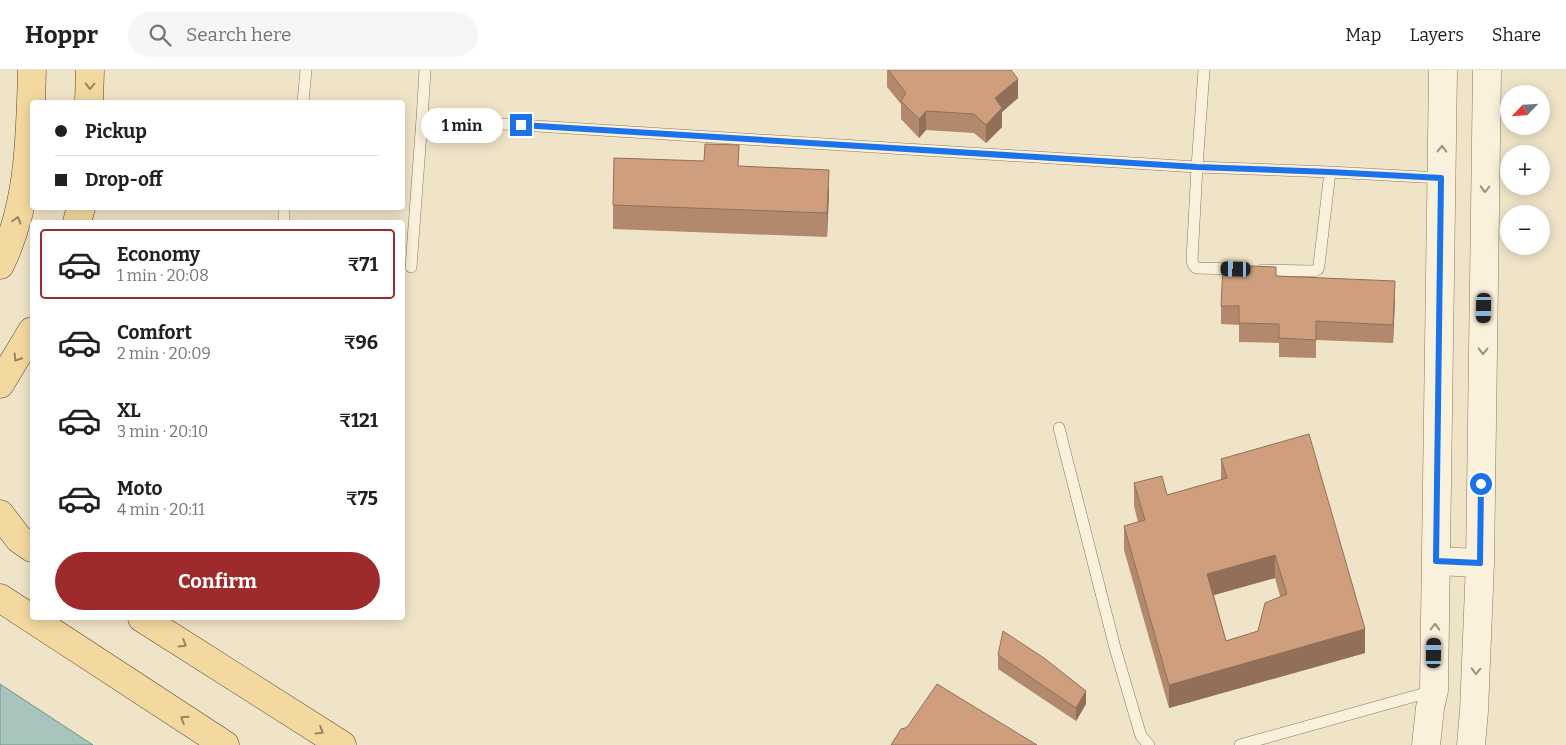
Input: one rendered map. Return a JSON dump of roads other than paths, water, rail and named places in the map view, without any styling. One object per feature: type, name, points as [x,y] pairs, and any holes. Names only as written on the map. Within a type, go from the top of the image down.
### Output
[{"type":"main road","points":[[31,100],[32,70]]},
{"type":"main road","points":[[89,100],[90,70]]},
{"type":"main road","points":[[0,265],[13,235],[22,201],[30,140]]},
{"type":"main road","points":[[0,384],[30,335]]},
{"type":"main road","points":[[0,514],[19,539],[30,547]]},
{"type":"main road","points":[[0,598],[30,618]]},
{"type":"main road","points":[[34,620],[225,745]]},
{"type":"main road","points":[[145,620],[342,745]]},
{"type":"street","points":[[1426,745],[1434,690],[1443,70]]},
{"type":"street","points":[[1471,745],[1480,563],[1487,70]]},
{"type":"street","points":[[1436,561],[1480,563]]},
{"type":"lane","points":[[302,100],[306,70]]},
{"type":"lane","points":[[411,266],[425,70]]},
{"type":"lane","points":[[1204,70],[1193,264],[1196,268],[1314,271],[1318,269],[1330,172]]},
{"type":"lane","points":[[422,119],[1197,167],[1441,178]]},
{"type":"lane","points":[[1059,428],[1115,648],[1141,736],[1149,745]]},
{"type":"lane","points":[[1240,745],[1434,690]]},
{"type":"water","points":[[0,684],[93,745],[0,745]]}]
